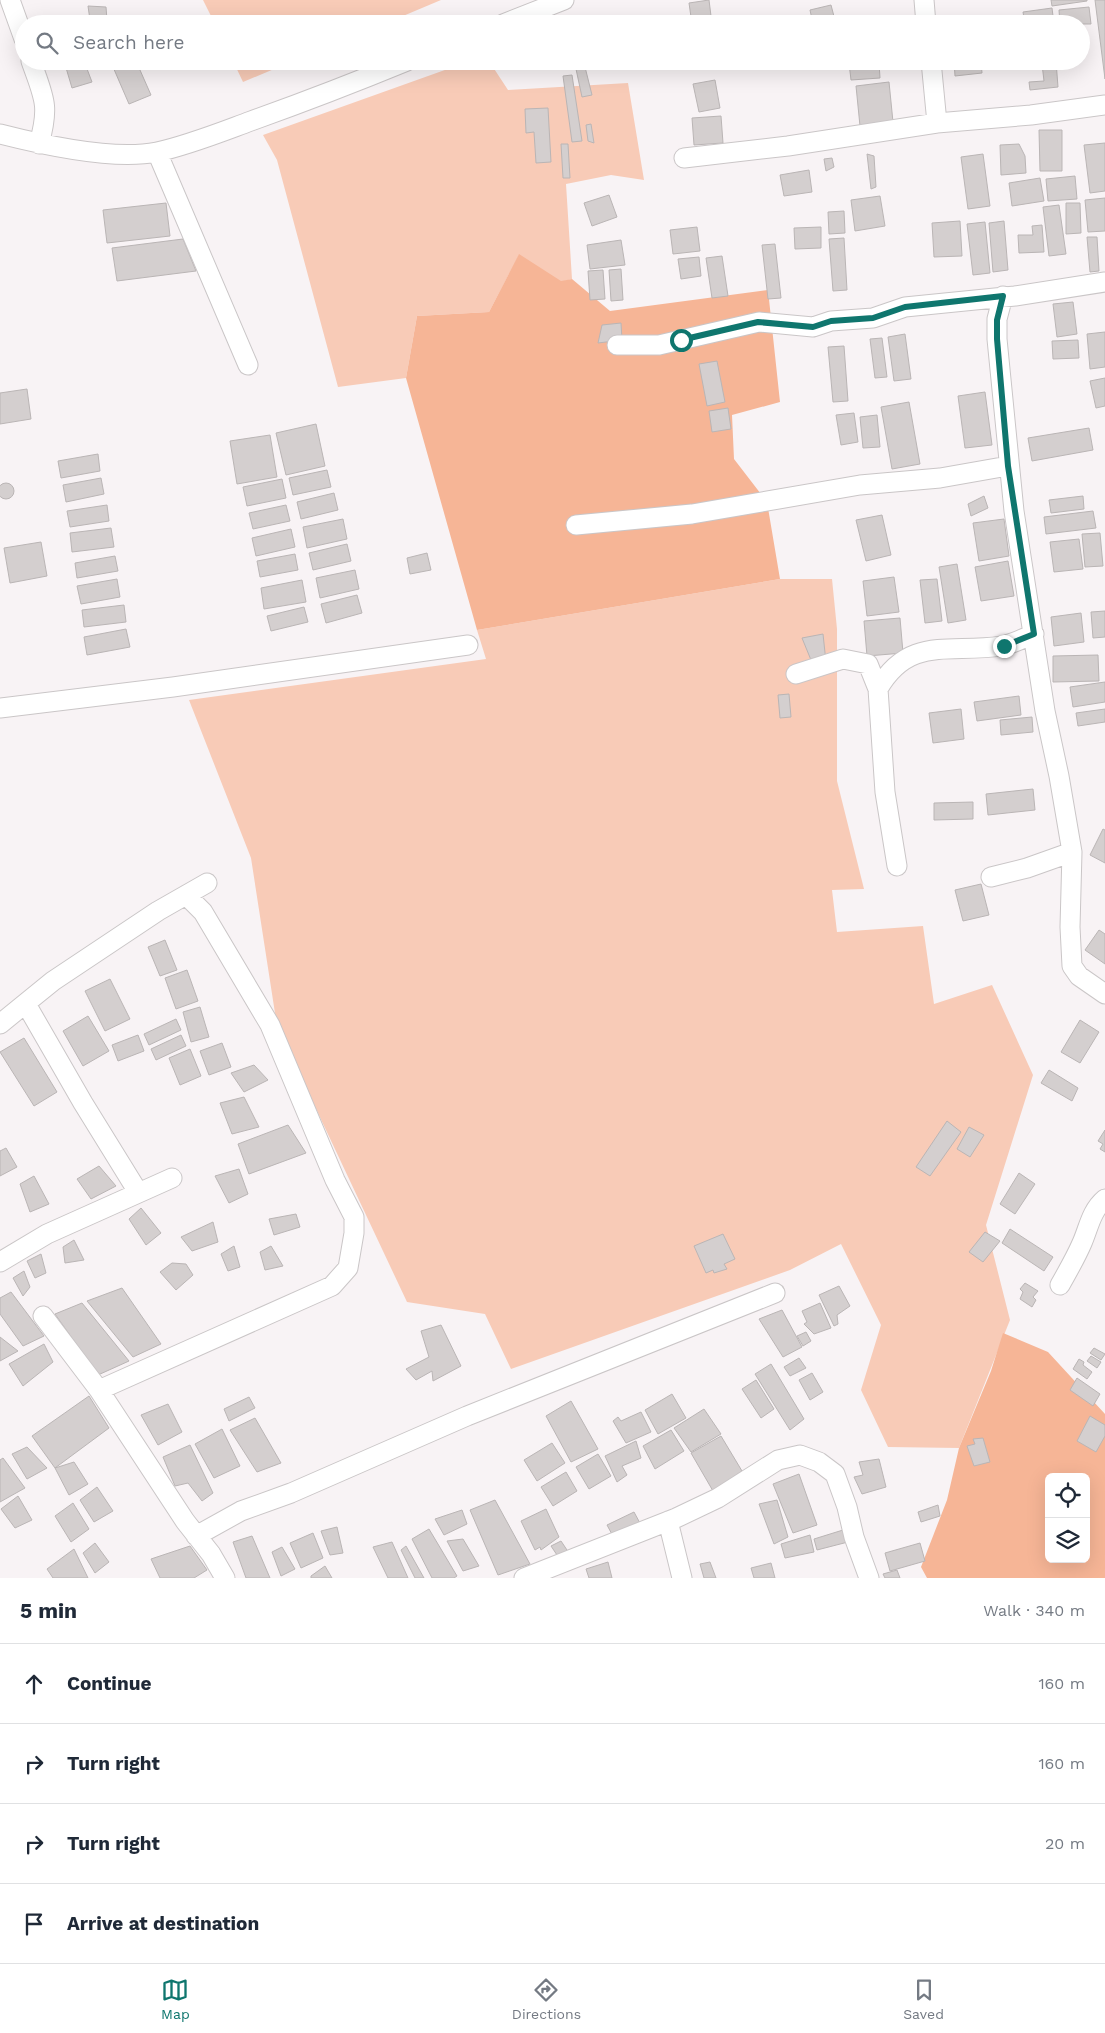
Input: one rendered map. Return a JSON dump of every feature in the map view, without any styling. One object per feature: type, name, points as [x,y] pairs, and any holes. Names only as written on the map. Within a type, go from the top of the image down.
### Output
[{"type":"street","points":[[10,0],[15,15]]},
{"type":"street","points":[[525,15],[564,0]]},
{"type":"street","points":[[924,0],[925,15]]},
{"type":"street","points":[[34,70],[46,105],[45,123],[39,144]]},
{"type":"street","points":[[0,134],[50,147],[122,153],[156,152],[285,109],[384,70]]},
{"type":"street","points":[[932,70],[938,123]]},
{"type":"street","points":[[684,158],[788,146],[938,123],[1031,115],[1105,105]]},
{"type":"street","points":[[156,152],[248,365]]},
{"type":"street","points":[[617,345],[659,345],[758,322],[813,327],[831,321],[873,318],[905,307],[1015,296],[1105,282]]},
{"type":"street","points":[[1003,296],[997,320],[997,339],[1008,466],[1045,711],[1059,776],[1072,852],[1070,927],[1072,966],[1079,976],[1105,994]]},
{"type":"street","points":[[576,525],[692,514],[860,485],[940,478],[1008,466]]},
{"type":"street","points":[[878,689],[886,675],[903,658],[931,650],[1004,646],[1034,634]]},
{"type":"street","points":[[0,708],[173,687],[468,645]]},
{"type":"street","points":[[796,674],[843,660],[868,664],[878,689],[885,792],[897,866]]},
{"type":"street","points":[[991,876],[1027,868],[1072,852]]},
{"type":"street","points":[[0,1024],[54,981],[207,883]]},
{"type":"street","points":[[99,1390],[332,1286],[348,1268],[354,1232],[354,1217],[335,1180],[270,1025],[202,912],[186,895]]},
{"type":"street","points":[[26,1004],[83,1103],[138,1192]]},
{"type":"street","points":[[0,1262],[46,1234],[172,1178]]},
{"type":"street","points":[[1060,1285],[1083,1242],[1087,1226],[1098,1205],[1105,1199]]},
{"type":"street","points":[[196,1536],[241,1511],[291,1493],[467,1416],[775,1293]]},
{"type":"street","points":[[43,1316],[99,1390],[196,1536],[211,1554],[225,1578]]},
{"type":"street","points":[[524,1578],[668,1522],[718,1498],[778,1460],[800,1455],[819,1462],[836,1474],[847,1507],[854,1537],[869,1578]]},
{"type":"street","points":[[668,1522],[682,1578]]},
{"type":"shaded area","points":[[203,0],[441,0],[405,15],[210,15]]},
{"type":"shaded area","points":[[237,70],[272,70],[243,82]]},
{"type":"shaded area","points":[[445,70],[495,70],[508,90],[628,83],[644,180],[611,175],[566,184],[572,279],[561,282],[519,255],[489,312],[417,316],[406,378],[338,387],[277,160],[263,135]]},
{"type":"shaded area","points":[[519,254],[561,281],[572,279],[610,311],[768,290],[780,402],[732,415],[734,459],[767,502],[780,579],[477,630],[406,378],[417,316],[489,312]]},
{"type":"shaded area","points":[[780,579],[832,579],[837,629],[837,781],[864,889],[832,890],[837,932],[923,926],[934,1004],[992,985],[1033,1075],[986,1225],[1010,1320],[959,1448],[888,1447],[861,1390],[881,1325],[841,1244],[790,1270],[511,1369],[485,1314],[407,1302],[277,1026],[251,858],[189,700],[486,659],[477,630]]},
{"type":"shaded area","points":[[1003,1333],[1048,1352],[1105,1414],[1105,1578],[927,1578],[921,1567],[947,1500],[959,1448],[991,1371]]},
{"type":"building","points":[[709,0],[711,15],[691,15],[689,3]]},
{"type":"building","points":[[1051,0],[1087,0],[1087,1],[1052,6]]},
{"type":"building","points":[[1095,0],[1105,0],[1105,79]]},
{"type":"building","points":[[831,5],[834,15],[811,15],[810,10]]},
{"type":"building","points":[[88,6],[106,7],[107,15],[89,15]]},
{"type":"building","points":[[1089,7],[1090,15],[1059,15],[1059,10]]},
{"type":"building","points":[[1052,8],[1053,15],[1024,15],[1023,12]]},
{"type":"building","points":[[67,70],[87,70],[92,82],[72,88]]},
{"type":"building","points":[[114,70],[140,70],[151,95],[129,104]]},
{"type":"building","points":[[576,70],[586,70],[592,95],[582,97]]},
{"type":"building","points":[[850,70],[879,70],[880,78],[851,80]]},
{"type":"building","points":[[955,70],[982,70],[982,73],[955,76]]},
{"type":"building","points":[[1043,70],[1057,70],[1058,87],[1030,90],[1029,82],[1044,81]]},
{"type":"building","points":[[572,75],[582,141],[572,142],[563,76]]},
{"type":"building","points":[[715,80],[720,108],[699,112],[693,84]]},
{"type":"building","points":[[889,82],[893,122],[860,126],[856,86]]},
{"type":"building","points":[[548,108],[551,162],[536,163],[534,132],[526,133],[525,109]]},
{"type":"building","points":[[721,116],[723,143],[694,145],[692,118]]},
{"type":"building","points":[[591,124],[594,143],[588,141],[586,125]]},
{"type":"building","points":[[1039,130],[1062,130],[1062,171],[1040,171]]},
{"type":"building","points":[[1105,143],[1105,191],[1090,193],[1084,145]]},
{"type":"building","points":[[561,144],[568,144],[570,178],[563,178]]},
{"type":"building","points":[[1019,144],[1025,156],[1026,173],[1001,175],[1000,145]]},
{"type":"building","points":[[867,154],[874,156],[876,187],[871,189]]},
{"type":"building","points":[[983,154],[990,206],[968,209],[961,157]]},
{"type":"building","points":[[832,158],[834,167],[826,171],[824,159]]},
{"type":"building","points":[[809,170],[812,192],[784,196],[780,175]]},
{"type":"building","points":[[1075,176],[1077,199],[1048,201],[1046,179]]},
{"type":"building","points":[[1040,178],[1044,201],[1012,206],[1009,183]]},
{"type":"building","points":[[609,195],[617,217],[592,226],[584,203]]},
{"type":"building","points":[[880,196],[885,226],[855,231],[851,200]]},
{"type":"building","points":[[1105,198],[1105,231],[1088,232],[1085,200]]},
{"type":"building","points":[[166,203],[170,236],[107,243],[103,210]]},
{"type":"building","points":[[1066,203],[1080,203],[1081,233],[1066,234]]},
{"type":"building","points":[[1059,205],[1066,254],[1049,256],[1043,207]]},
{"type":"building","points":[[844,211],[845,233],[829,234],[828,212]]},
{"type":"building","points":[[960,221],[962,256],[934,257],[932,223]]},
{"type":"building","points":[[1004,221],[1008,270],[993,272],[989,223]]},
{"type":"building","points":[[985,222],[990,273],[973,275],[967,224]]},
{"type":"building","points":[[1042,225],[1044,252],[1019,253],[1018,235],[1033,235],[1032,226]]},
{"type":"building","points":[[697,227],[700,251],[673,254],[670,230]]},
{"type":"building","points":[[821,227],[821,248],[795,249],[794,228]]},
{"type":"building","points":[[1087,237],[1097,237],[1099,271],[1090,272]]},
{"type":"building","points":[[844,238],[847,290],[833,291],[829,239]]},
{"type":"building","points":[[183,239],[196,271],[117,281],[112,248]]},
{"type":"building","points":[[621,240],[625,265],[590,269],[587,245]]},
{"type":"building","points":[[775,244],[781,298],[768,299],[762,245]]},
{"type":"building","points":[[722,256],[728,296],[712,298],[706,258]]},
{"type":"building","points":[[699,257],[701,276],[681,279],[678,259]]},
{"type":"building","points":[[621,269],[623,300],[611,301],[609,270]]},
{"type":"building","points":[[603,270],[605,299],[590,300],[588,271]]},
{"type":"building","points":[[1073,302],[1077,334],[1057,337],[1053,304]]},
{"type":"building","points":[[621,323],[622,340],[598,343],[602,325]]},
{"type":"building","points":[[1105,332],[1105,367],[1090,369],[1087,334]]},
{"type":"building","points":[[905,334],[911,379],[894,381],[888,337]]},
{"type":"building","points":[[882,338],[887,377],[875,378],[870,339]]},
{"type":"building","points":[[1078,340],[1079,358],[1053,359],[1052,341]]},
{"type":"building","points":[[844,346],[848,401],[833,402],[828,347]]},
{"type":"building","points":[[717,361],[725,402],[707,406],[699,364]]},
{"type":"building","points":[[1105,378],[1105,406],[1096,408],[1090,381]]},
{"type":"building","points":[[27,389],[31,419],[0,424],[0,393]]},
{"type":"building","points":[[985,392],[992,445],[965,448],[958,396]]},
{"type":"building","points":[[909,402],[920,464],[892,469],[881,407]]},
{"type":"building","points":[[728,408],[731,429],[712,432],[709,411]]},
{"type":"building","points":[[854,413],[858,442],[841,445],[836,415]]},
{"type":"building","points":[[877,415],[880,447],[863,448],[860,417]]},
{"type":"building","points":[[316,424],[325,466],[286,475],[276,433]]},
{"type":"building","points":[[1089,428],[1093,450],[1032,461],[1028,438]]},
{"type":"building","points":[[270,435],[277,477],[237,484],[230,441]]},
{"type":"building","points":[[98,454],[100,471],[61,478],[58,461]]},
{"type":"building","points":[[327,470],[331,487],[293,495],[289,478]]},
{"type":"building","points":[[101,478],[104,494],[66,502],[63,485]]},
{"type":"building","points":[[282,479],[286,498],[247,506],[243,487]]},
{"type":"building","points":[[6,483],[12,485],[12,497],[6,499],[0,497],[0,485]]},
{"type":"building","points":[[334,493],[338,510],[301,519],[297,502]]},
{"type":"building","points":[[984,496],[988,508],[971,516],[968,504]]},
{"type":"building","points":[[1083,496],[1084,509],[1051,513],[1049,500]]},
{"type":"building","points":[[107,505],[109,521],[70,527],[67,511]]},
{"type":"building","points":[[286,505],[290,521],[253,529],[249,513]]},
{"type":"building","points":[[1093,511],[1096,528],[1046,534],[1044,517]]},
{"type":"building","points":[[882,515],[891,555],[866,561],[856,520]]},
{"type":"building","points":[[343,519],[347,539],[307,548],[303,527]]},
{"type":"building","points":[[1004,519],[1009,556],[979,561],[973,523]]},
{"type":"building","points":[[111,528],[114,547],[72,552],[70,533]]},
{"type":"building","points":[[291,529],[295,547],[256,556],[252,538]]},
{"type":"building","points":[[1100,533],[1103,566],[1085,567],[1082,534]]},
{"type":"building","points":[[1079,539],[1083,569],[1054,572],[1050,542]]},
{"type":"building","points":[[41,542],[47,576],[10,583],[4,548]]},
{"type":"building","points":[[347,544],[351,561],[313,570],[309,553]]},
{"type":"building","points":[[427,553],[431,570],[410,574],[407,558]]},
{"type":"building","points":[[295,554],[298,570],[260,577],[257,561]]},
{"type":"building","points":[[115,556],[118,571],[77,578],[75,563]]},
{"type":"building","points":[[1008,561],[1014,596],[981,601],[975,567]]},
{"type":"building","points":[[957,564],[966,620],[948,623],[939,567]]},
{"type":"building","points":[[355,570],[359,589],[320,598],[316,578]]},
{"type":"building","points":[[894,577],[899,612],[867,616],[863,581]]},
{"type":"building","points":[[117,579],[120,597],[81,604],[77,586]]},
{"type":"building","points":[[937,579],[942,621],[925,623],[920,580]]},
{"type":"building","points":[[302,580],[306,602],[264,609],[261,588]]},
{"type":"building","points":[[357,595],[362,613],[326,623],[321,604]]},
{"type":"building","points":[[124,605],[126,622],[84,627],[82,610]]},
{"type":"building","points":[[304,607],[308,622],[271,631],[267,616]]},
{"type":"building","points":[[1105,611],[1105,637],[1093,638],[1091,612]]},
{"type":"building","points":[[1081,613],[1084,642],[1054,646],[1051,617]]},
{"type":"building","points":[[900,618],[903,653],[867,656],[864,621]]},
{"type":"building","points":[[126,629],[130,647],[87,655],[84,637]]},
{"type":"building","points":[[823,634],[826,662],[811,660],[802,638]]},
{"type":"building","points":[[1098,655],[1099,681],[1053,682],[1053,656]]},
{"type":"building","points":[[1105,682],[1105,702],[1073,707],[1070,687]]},
{"type":"building","points":[[789,694],[791,717],[780,718],[778,695]]},
{"type":"building","points":[[1019,696],[1021,715],[977,721],[974,702]]},
{"type":"building","points":[[961,709],[964,739],[933,743],[929,713]]},
{"type":"building","points":[[1105,709],[1105,722],[1078,726],[1076,713]]},
{"type":"building","points":[[1032,717],[1033,732],[1001,735],[1000,720]]},
{"type":"building","points":[[1033,789],[1035,810],[988,815],[986,794]]},
{"type":"building","points":[[973,802],[973,819],[934,820],[934,803]]},
{"type":"building","points":[[1103,829],[1105,830],[1105,863],[1090,855]]},
{"type":"building","points":[[981,884],[989,915],[963,921],[955,890]]},
{"type":"building","points":[[1099,930],[1105,934],[1105,964],[1085,950]]},
{"type":"building","points":[[165,940],[177,970],[160,976],[148,947]]},
{"type":"building","points":[[187,970],[198,1001],[176,1009],[165,978]]},
{"type":"building","points":[[110,979],[130,1019],[105,1031],[85,991]]},
{"type":"building","points":[[200,1007],[209,1037],[191,1042],[183,1012]]},
{"type":"building","points":[[88,1016],[109,1051],[83,1066],[63,1031]]},
{"type":"building","points":[[176,1019],[181,1030],[149,1045],[144,1034]]},
{"type":"building","points":[[1080,1020],[1099,1032],[1080,1063],[1061,1052]]},
{"type":"building","points":[[138,1035],[144,1051],[118,1061],[112,1045]]},
{"type":"building","points":[[181,1035],[186,1046],[156,1060],[151,1049]]},
{"type":"building","points":[[24,1038],[57,1092],[34,1106],[0,1052]]},
{"type":"building","points":[[222,1043],[231,1067],[209,1075],[200,1051]]},
{"type":"building","points":[[190,1049],[201,1076],[180,1085],[169,1058]]},
{"type":"building","points":[[254,1065],[268,1080],[244,1092],[231,1073]]},
{"type":"building","points":[[1049,1070],[1078,1088],[1072,1101],[1041,1083]]},
{"type":"building","points":[[244,1097],[259,1127],[232,1134],[220,1103]]},
{"type":"building","points":[[947,1121],[961,1132],[930,1176],[916,1167]]},
{"type":"building","points":[[288,1125],[306,1153],[249,1174],[238,1144]]},
{"type":"building","points":[[969,1127],[984,1135],[970,1157],[957,1149]]},
{"type":"building","points":[[1105,1130],[1105,1152],[1100,1149],[1103,1144],[1098,1141]]},
{"type":"building","points":[[6,1148],[17,1167],[0,1176],[0,1151]]},
{"type":"building","points":[[99,1166],[116,1186],[91,1199],[77,1179]]},
{"type":"building","points":[[239,1169],[248,1194],[229,1203],[215,1176]]},
{"type":"building","points":[[1019,1173],[1035,1184],[1015,1214],[1000,1204]]},
{"type":"building","points":[[34,1176],[49,1204],[30,1212],[20,1184]]},
{"type":"building","points":[[141,1208],[161,1233],[146,1245],[129,1219]]},
{"type":"building","points":[[296,1214],[300,1227],[274,1235],[269,1219]]},
{"type":"building","points":[[213,1222],[218,1242],[192,1251],[181,1237]]},
{"type":"building","points":[[1010,1229],[1053,1257],[1044,1271],[1002,1243]]},
{"type":"building","points":[[985,1232],[1000,1241],[983,1262],[969,1252]]},
{"type":"building","points":[[723,1234],[735,1259],[724,1264],[727,1269],[714,1273],[713,1270],[706,1273],[694,1246]]},
{"type":"building","points":[[74,1240],[84,1260],[65,1263],[63,1247]]},
{"type":"building","points":[[234,1246],[240,1267],[228,1271],[221,1254]]},
{"type":"building","points":[[271,1246],[283,1266],[265,1270],[260,1252]]},
{"type":"building","points":[[41,1254],[46,1273],[35,1278],[27,1261]]},
{"type":"building","points":[[172,1263],[186,1264],[193,1275],[176,1290],[160,1272]]},
{"type":"building","points":[[24,1271],[30,1287],[23,1296],[13,1278]]},
{"type":"building","points":[[1025,1283],[1038,1291],[1033,1297],[1036,1300],[1032,1307],[1020,1299],[1023,1292],[1020,1289]]},
{"type":"building","points":[[839,1286],[850,1306],[837,1315],[838,1324],[834,1326],[819,1295]]},
{"type":"building","points":[[122,1288],[161,1344],[133,1357],[87,1301]]},
{"type":"building","points":[[11,1292],[44,1336],[23,1346],[0,1314],[0,1298]]},
{"type":"building","points":[[82,1303],[129,1361],[98,1375],[55,1314]]},
{"type":"building","points":[[820,1303],[831,1328],[814,1334],[804,1324],[807,1322],[802,1311]]},
{"type":"building","points":[[782,1310],[802,1347],[783,1357],[759,1319]]},
{"type":"building","points":[[441,1325],[461,1366],[433,1381],[432,1371],[416,1380],[406,1369],[429,1357],[421,1331]]},
{"type":"building","points":[[806,1332],[811,1341],[803,1346],[797,1336]]},
{"type":"building","points":[[0,1337],[18,1351],[0,1361]]},
{"type":"building","points":[[44,1344],[53,1362],[23,1386],[9,1364]]},
{"type":"building","points":[[1094,1348],[1105,1354],[1101,1360],[1090,1353]]},
{"type":"building","points":[[1091,1356],[1101,1362],[1097,1368],[1087,1361]]},
{"type":"building","points":[[799,1358],[806,1368],[790,1376],[784,1367]]},
{"type":"building","points":[[1079,1359],[1092,1372],[1087,1379],[1073,1369]]},
{"type":"building","points":[[771,1364],[804,1419],[790,1430],[755,1374]]},
{"type":"building","points":[[812,1373],[823,1392],[810,1400],[799,1380]]},
{"type":"building","points":[[1077,1378],[1100,1394],[1093,1406],[1070,1390]]},
{"type":"building","points":[[756,1380],[774,1409],[761,1418],[742,1389]]},
{"type":"building","points":[[672,1394],[686,1418],[658,1434],[645,1410]]},
{"type":"building","points":[[89,1396],[109,1428],[55,1468],[32,1436]]},
{"type":"building","points":[[249,1397],[255,1408],[229,1421],[224,1409]]},
{"type":"building","points":[[571,1401],[598,1449],[571,1462],[546,1416]]},
{"type":"building","points":[[168,1404],[182,1432],[158,1445],[141,1415]]},
{"type":"building","points":[[704,1409],[721,1434],[691,1452],[674,1428]]},
{"type":"building","points":[[641,1412],[651,1432],[626,1443],[613,1421],[618,1417],[621,1421]]},
{"type":"building","points":[[1090,1416],[1105,1425],[1105,1436],[1096,1452],[1077,1441]]},
{"type":"building","points":[[255,1418],[281,1463],[257,1472],[230,1430]]},
{"type":"building","points":[[222,1429],[240,1466],[214,1478],[195,1444]]},
{"type":"building","points":[[671,1430],[684,1451],[655,1469],[643,1446]]},
{"type":"building","points":[[721,1436],[742,1471],[713,1491],[691,1453]]},
{"type":"building","points":[[983,1438],[990,1462],[974,1466],[967,1446],[975,1444],[973,1439]]},
{"type":"building","points":[[636,1441],[641,1458],[622,1466],[627,1475],[617,1482],[605,1456]]},
{"type":"building","points":[[552,1443],[565,1463],[537,1481],[524,1460]]},
{"type":"building","points":[[190,1445],[213,1493],[202,1501],[188,1483],[175,1486],[163,1457]]},
{"type":"building","points":[[27,1447],[47,1468],[27,1479],[12,1454]]},
{"type":"building","points":[[598,1454],[611,1476],[589,1489],[576,1467]]},
{"type":"building","points":[[3,1458],[25,1488],[0,1502],[0,1460]]},
{"type":"building","points":[[879,1459],[886,1487],[862,1494],[854,1477],[863,1475],[859,1462]]},
{"type":"building","points":[[74,1462],[88,1484],[69,1495],[55,1468]]},
{"type":"building","points":[[566,1472],[577,1491],[553,1506],[541,1487]]},
{"type":"building","points":[[799,1474],[817,1525],[793,1533],[773,1484]]},
{"type":"building","points":[[97,1487],[113,1511],[94,1522],[80,1500]]},
{"type":"building","points":[[18,1496],[32,1520],[15,1528],[1,1509]]},
{"type":"building","points":[[495,1500],[530,1564],[498,1575],[470,1510]]},
{"type":"building","points":[[777,1500],[788,1537],[774,1544],[759,1504]]},
{"type":"building","points":[[73,1503],[89,1529],[71,1542],[55,1516]]},
{"type":"building","points":[[938,1505],[940,1516],[921,1522],[918,1512]]},
{"type":"building","points":[[546,1509],[559,1537],[541,1550],[540,1547],[535,1550],[521,1521]]},
{"type":"building","points":[[462,1510],[467,1524],[444,1535],[435,1519]]},
{"type":"building","points":[[634,1512],[641,1525],[614,1538],[607,1525]]},
{"type":"building","points":[[337,1527],[343,1553],[330,1555],[321,1531]]},
{"type":"building","points":[[429,1529],[457,1576],[454,1578],[432,1578],[412,1539]]},
{"type":"building","points":[[843,1530],[848,1542],[817,1550],[814,1539]]},
{"type":"building","points":[[313,1533],[323,1558],[301,1568],[290,1543]]},
{"type":"building","points":[[810,1535],[814,1552],[785,1558],[781,1544]]},
{"type":"building","points":[[252,1536],[270,1578],[246,1578],[233,1542]]},
{"type":"building","points":[[463,1539],[479,1566],[463,1571],[447,1541]]},
{"type":"building","points":[[561,1541],[569,1553],[559,1558],[551,1546]]},
{"type":"building","points":[[392,1542],[408,1578],[388,1578],[373,1547]]},
{"type":"building","points":[[95,1543],[109,1562],[95,1573],[83,1553]]},
{"type":"building","points":[[920,1543],[925,1561],[890,1571],[885,1553]]},
{"type":"building","points":[[190,1546],[207,1570],[194,1578],[160,1578],[151,1559]]},
{"type":"building","points":[[406,1546],[424,1578],[415,1578],[401,1550]]},
{"type":"building","points":[[282,1547],[295,1569],[281,1576],[272,1552]]},
{"type":"building","points":[[74,1549],[88,1578],[53,1578],[47,1569]]},
{"type":"building","points":[[608,1562],[612,1578],[589,1578],[586,1569]]},
{"type":"building","points":[[710,1562],[716,1578],[704,1578],[700,1564]]},
{"type":"building","points":[[771,1563],[775,1578],[754,1578],[751,1568]]},
{"type":"building","points":[[325,1566],[332,1578],[311,1578],[311,1576]]},
{"type":"building","points":[[897,1570],[900,1578],[885,1578],[883,1574]]},
{"type":"route","points":[[681,340],[711,331],[758,322],[813,327],[831,321],[873,318],[905,307],[1003,296],[997,320],[997,339],[1008,466],[1034,634],[1004,646]]}]
